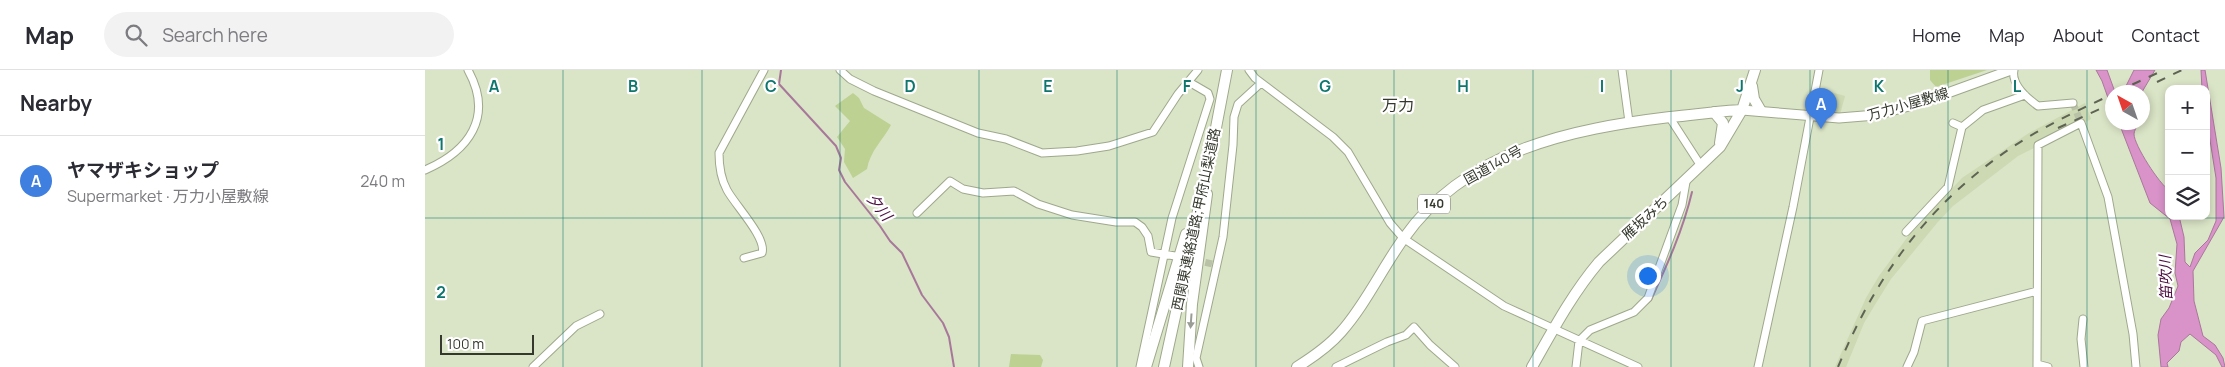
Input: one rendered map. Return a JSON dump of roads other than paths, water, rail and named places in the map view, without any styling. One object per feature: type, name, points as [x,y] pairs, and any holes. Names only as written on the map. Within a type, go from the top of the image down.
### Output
[{"type":"highway","name":"西関東連絡道路;甲府山梨道路","points":[[1165,367],[1227,70]]},
{"type":"highway","name":"雁坂みち","points":[[1532,367],[1583,281],[1599,262],[1686,182],[1720,147],[1742,110],[1755,70]]},
{"type":"highway","points":[[1752,82],[1754,99],[1761,111]]},
{"type":"highway","name":"国道140号","points":[[1298,367],[1323,350],[1342,331],[1403,238],[1427,210],[1447,192],[1504,156],[1561,136],[1629,122],[1742,110]]},
{"type":"highway","points":[[1714,112],[1723,123],[1720,147]]},
{"type":"highway","points":[[1188,367],[1192,304],[1215,134]]},
{"type":"highway","points":[[1147,367],[1206,170]]},
{"type":"main road","name":"万力小屋敷線","points":[[1742,110],[1851,118],[1876,115],[1920,103],[2012,70]]},
{"type":"street","points":[[425,170],[457,152],[468,140],[473,129],[477,118],[477,95],[468,70]]},
{"type":"street","points":[[744,258],[762,253],[764,248],[761,238],[740,211],[726,188],[719,167],[719,153],[764,70]]},
{"type":"street","points":[[840,70],[850,79],[874,91],[978,133],[1007,139],[1042,152],[1077,151],[1109,146],[1153,132],[1178,94],[1198,70]]},
{"type":"street","points":[[1249,70],[1261,83],[1333,137],[1348,152],[1390,223],[1403,238],[1505,306],[1638,367]]},
{"type":"street","points":[[1622,70],[1629,122]]},
{"type":"street","points":[[1758,367],[1819,70]]},
{"type":"street","points":[[2012,70],[2015,81],[2025,95],[2038,106],[2044,107],[2073,103]]},
{"type":"street","points":[[1140,367],[1172,218],[1210,99],[1208,93],[1189,82]]},
{"type":"street","points":[[1199,367],[1196,358],[1223,238],[1233,145],[1234,117],[1238,104],[1261,83]]},
{"type":"street","points":[[1906,232],[1948,187],[1962,127],[1983,110],[2025,95]]},
{"type":"street","points":[[1670,118],[1701,166]]},
{"type":"street","points":[[1953,123],[1962,127]]},
{"type":"street","points":[[2048,367],[2037,365],[2038,145],[2081,123],[2108,198],[2133,334],[2136,367]]},
{"type":"street","points":[[917,213],[950,181],[963,189],[983,193],[1014,191],[1038,204],[1073,215],[1116,222],[1135,222],[1142,227],[1148,236],[1151,252],[1175,256]]},
{"type":"street","points":[[1576,367],[1579,341],[1590,330],[1634,312],[1648,298],[1681,205],[1686,182]]},
{"type":"street","points":[[1907,367],[1922,321],[2037,291]]},
{"type":"street","points":[[533,367],[576,326],[600,314]]},
{"type":"street","points":[[2083,319],[2081,339],[2084,367]]},
{"type":"street","points":[[1336,367],[1387,342],[1406,335],[1414,326],[1430,345],[1455,367]]},
{"type":"waterway","name":"夕川","points":[[781,70],[779,84],[836,146],[841,158],[839,170],[845,182],[890,241],[902,253],[922,295],[943,323],[949,337],[954,367]]},
{"type":"waterway","points":[[1646,304],[1651,300],[1674,247],[1692,192]]},
{"type":"tunnel","points":[[2073,103],[2081,123]]},
{"type":"tunnel","points":[[1195,260],[1217,265]]},
{"type":"railway","points":[[2131,85],[2164,70]]},
{"type":"railway","points":[[2157,82],[2182,70]]},
{"type":"railway","points":[[1838,367],[1871,299],[1891,267],[1937,210],[1963,185],[2025,139],[2105,98]]},
{"type":"railway","points":[[2058,128],[2105,107]]},
{"type":"place","name":"ヤマザキショップ","points":[[1821,129]]},
{"type":"district","name":"万力","points":[[1398,105]]},
{"type":"water label","name":"笛吹川","points":[[2166,278]]}]
